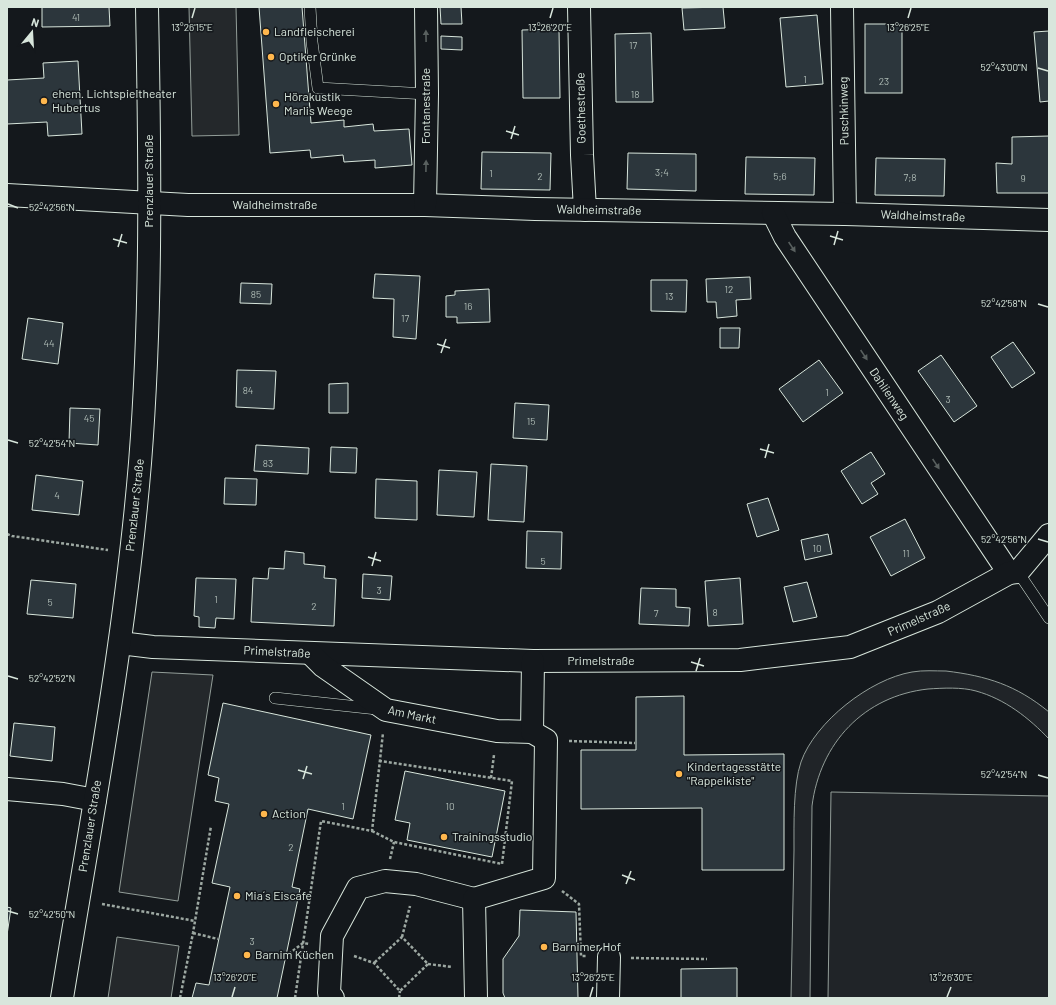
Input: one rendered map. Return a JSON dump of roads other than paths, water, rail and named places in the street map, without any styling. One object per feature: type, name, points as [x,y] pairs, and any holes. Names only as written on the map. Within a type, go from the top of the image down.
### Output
[{"type":"street","name":"Prenzlauer Straße","points":[[62,998],[120,643],[140,463],[144,391],[148,203],[147,7]]},
{"type":"street","name":"Fontanestraße","points":[[425,205],[427,94],[426,7]]},
{"type":"street","name":"Goethestraße","points":[[579,7],[582,155],[585,210]]},
{"type":"street","name":"Puschkinweg","points":[[842,7],[845,214]]},
{"type":"street","name":"Waldheimstraße","points":[[7,195],[148,203],[266,206],[425,205],[1049,220]]},
{"type":"street","name":"Dahlienweg","points":[[773,213],[785,237],[1013,573]]},
{"type":"street","name":"Primelstraße","points":[[120,643],[153,647],[310,654],[533,661],[740,660],[850,648],[938,612],[1013,573],[1049,536]]},
{"type":"street","name":"Am Markt","points":[[310,654],[323,666],[386,710],[497,731],[539,736]]},
{"type":"street","points":[[333,998],[328,993],[332,936],[358,888],[385,881],[416,884],[474,900],[544,878],[539,736],[533,661]]},
{"type":"street","points":[[7,789],[63,794],[95,800]]},
{"type":"street","points":[[474,900],[476,998]]},
{"type":"street","points":[[608,998],[609,957]]},
{"type":"lane","points":[[310,7],[312,42],[318,88],[427,94]]},
{"type":"lane","points":[[1013,573],[1049,618]]},
{"type":"lane","points":[[275,698],[386,710]]},
{"type":"place","name":"Landfleischerei","points":[[266,32]]},
{"type":"place","name":"Optiker Grünke","points":[[271,57]]},
{"type":"place","name":"ehem. Lichtspieltheater Hubertus","points":[[44,101]]},
{"type":"place","name":"Hörakustik Marlis Weege","points":[[276,104]]},
{"type":"place","name":"Kindertagesstätte \"Rappelkiste\"","points":[[679,774]]},
{"type":"place","name":"Action","points":[[264,814]]},
{"type":"place","name":"Trainingsstudio","points":[[444,837]]},
{"type":"place","name":"Mia´s Eiscafe","points":[[237,896]]},
{"type":"place","name":"Barnimer Hof","points":[[544,947]]},
{"type":"place","name":"Barnim Küchen","points":[[247,955]]}]
